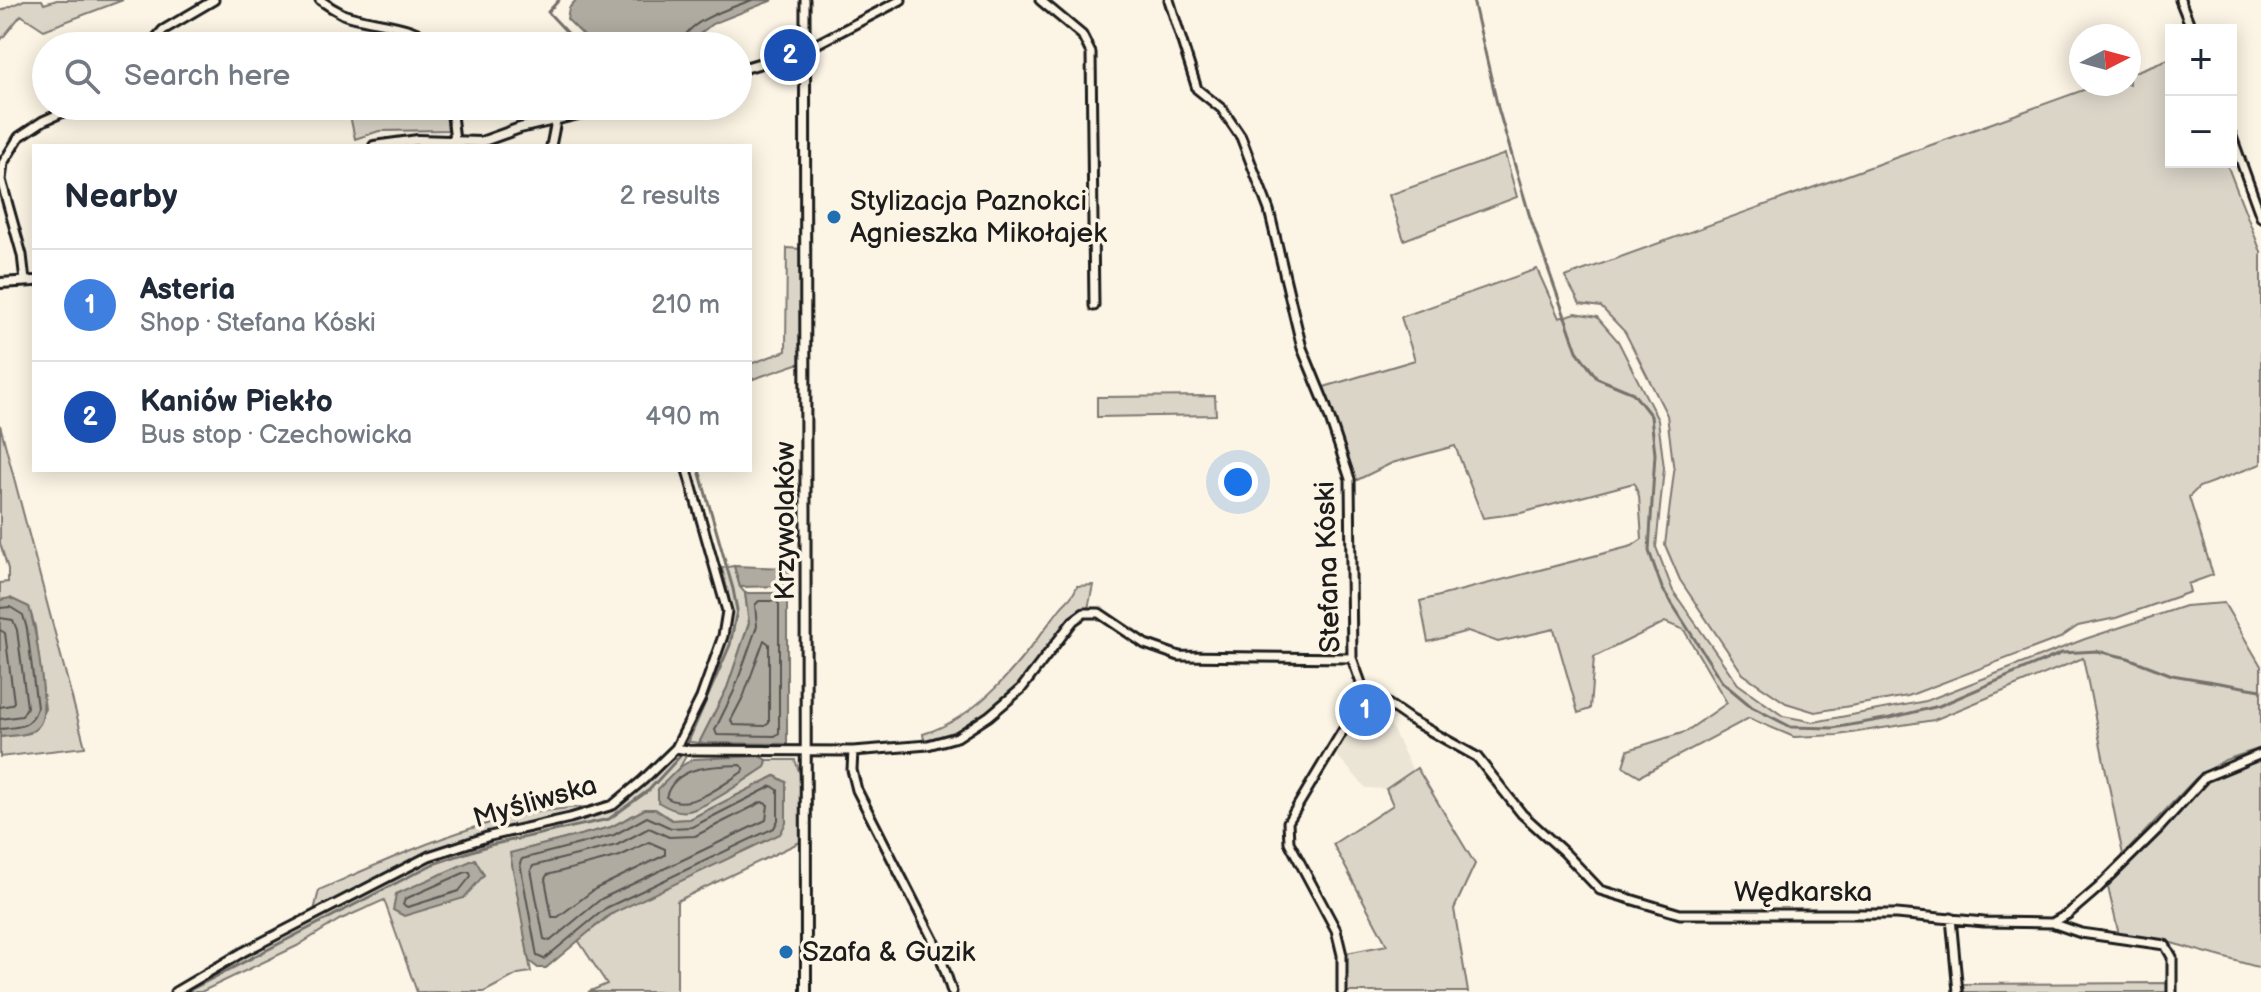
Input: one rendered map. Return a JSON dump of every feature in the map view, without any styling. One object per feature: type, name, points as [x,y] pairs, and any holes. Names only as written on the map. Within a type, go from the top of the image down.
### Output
[{"type":"street","points":[[161,32],[214,0]]},
{"type":"street","points":[[320,0],[340,13],[415,32]]},
{"type":"street","points":[[805,0],[805,50]]},
{"type":"street","points":[[752,66],[805,50],[901,0]]},
{"type":"street","points":[[1040,0],[1082,35],[1091,53],[1094,306]]},
{"type":"street","name":"Stefana Kóski","points":[[1169,0],[1197,89],[1222,109],[1241,137],[1264,196],[1302,348],[1350,479],[1352,658],[1362,686],[1360,702],[1288,822],[1287,833],[1336,930],[1342,955],[1342,992]]},
{"type":"street","points":[[2180,0],[2190,24]]},
{"type":"street","name":"Krzywolaków","points":[[805,50],[806,992]]},
{"type":"street","points":[[0,283],[30,281],[1,180],[3,163],[19,137],[45,120]]},
{"type":"street","points":[[453,120],[455,141]]},
{"type":"street","points":[[389,144],[418,140],[481,142],[520,128],[560,120]]},
{"type":"street","points":[[551,144],[556,121]]},
{"type":"street","points":[[2237,151],[2261,217]]},
{"type":"street","name":"Myśliwska","points":[[175,992],[243,952],[429,856],[490,836],[613,805],[676,748],[701,698],[723,636],[727,611],[688,472]]},
{"type":"street","points":[[676,748],[853,751],[928,745],[957,737],[1021,689],[1073,621],[1084,613],[1099,613],[1145,644],[1179,656],[1352,658]]},
{"type":"street","name":"Wędkarska","points":[[1362,686],[1411,720],[1477,757],[1522,814],[1600,890],[1680,914],[1896,914],[1984,922],[2052,923],[2081,933],[2165,945],[2172,957],[2172,992]]},
{"type":"street","points":[[853,751],[852,770],[857,790],[938,949],[952,992]]},
{"type":"street","points":[[2052,923],[2068,914],[2097,889],[2205,777],[2261,754]]},
{"type":"street","points":[[1951,918],[1958,992]]},
{"type":"shaded area","points":[[24,0],[42,0],[44,4],[57,0],[123,0],[44,30],[21,15],[0,41],[0,11]]},
{"type":"shaded area","points":[[2165,60],[2165,168],[2228,168],[2261,252],[2261,464],[2199,487],[2189,497],[2213,575],[2188,584],[2190,592],[2116,618],[2078,626],[2060,638],[1908,696],[1815,712],[1786,703],[1743,674],[1680,580],[1665,545],[1674,472],[1667,415],[1625,332],[1601,307],[1580,304],[1565,277],[2069,95],[2141,96],[2141,69]]},
{"type":"shaded area","points":[[351,120],[447,120],[448,130],[379,131],[355,139]]},
{"type":"shaded area","points":[[1505,154],[1517,197],[1404,240],[1389,195]]},
{"type":"shaded area","points":[[787,248],[801,249],[800,363],[752,379],[752,363],[786,351]]},
{"type":"shaded area","points":[[1537,269],[1559,318],[1576,313],[1597,317],[1618,341],[1658,420],[1664,468],[1656,547],[1673,591],[1738,684],[1783,716],[1814,722],[1926,701],[2085,639],[2185,606],[2224,603],[2261,666],[2261,748],[2225,760],[2196,778],[2123,855],[2083,658],[1934,720],[1838,735],[1794,737],[1749,718],[1640,776],[1623,766],[1628,750],[1685,732],[1727,703],[1684,630],[1665,622],[1594,657],[1590,709],[1578,713],[1554,629],[1498,642],[1468,631],[1428,642],[1420,601],[1632,546],[1642,539],[1639,496],[1634,483],[1521,513],[1483,518],[1455,446],[1392,463],[1355,481],[1324,387],[1415,360],[1401,317]]},
{"type":"shaded area","points":[[1215,396],[1216,415],[1097,417],[1097,397]]},
{"type":"shaded area","points":[[0,425],[85,747],[0,757],[0,737],[30,733],[45,709],[35,627],[29,607],[10,599],[0,600],[0,583],[8,582],[8,569],[0,543]]},
{"type":"shaded area","points":[[734,566],[745,593],[749,623],[727,688],[699,743],[683,741],[713,678],[725,644],[730,607],[722,568]]},
{"type":"shaded area","points":[[1093,585],[1088,609],[1070,619],[1007,696],[976,721],[952,733],[924,740],[923,734],[945,725],[983,700],[1016,666],[1077,586]]},
{"type":"shaded area","points":[[1364,693],[1398,716],[1390,724],[1413,771],[1386,789],[1366,788],[1334,752],[1363,703]]},
{"type":"shaded area","points":[[676,753],[686,756],[658,790],[688,811],[723,794],[765,767],[767,760],[795,760],[800,774],[800,842],[677,901],[677,992],[588,992],[607,984],[578,940],[786,782],[775,776],[690,819],[672,820],[655,809],[645,809],[611,827],[511,853],[531,972],[518,974],[484,992],[417,992],[384,900],[201,992],[183,992],[292,930],[314,911],[319,890],[426,844],[499,820],[575,807],[614,807]]},
{"type":"shaded area","points":[[2261,758],[2261,968],[2150,937],[2119,935],[2107,883],[2164,830],[2207,781]]},
{"type":"shaded area","points":[[1417,768],[1475,864],[1454,909],[1468,992],[1347,992],[1346,953],[1387,945],[1333,844],[1393,805],[1386,789]]},
{"type":"shaded area","points":[[2169,983],[2169,992],[1964,992],[1963,984]]},
{"type":"water","points":[[576,0],[773,0],[712,24],[702,32],[580,32],[567,19],[569,8]]},
{"type":"water","points":[[734,566],[789,568],[790,586],[740,587]]},
{"type":"water","points":[[745,593],[784,593],[787,601],[787,744],[699,743],[727,688],[749,623]]},
{"type":"water","points":[[10,598],[29,607],[40,667],[43,715],[40,724],[32,731],[0,737],[0,600]]},
{"type":"water","points":[[759,756],[767,760],[765,767],[696,809],[672,809],[658,802],[658,789],[693,759]]},
{"type":"water","points":[[775,776],[786,782],[786,823],[780,834],[609,915],[546,968],[538,968],[529,961],[510,853],[611,827],[645,809],[655,809],[672,820],[690,819]]},
{"type":"water","points":[[475,859],[484,875],[464,898],[404,916],[393,910],[396,894]]},
{"type":"waterway","points":[[559,0],[548,12],[567,32]]},
{"type":"waterway","points":[[1473,0],[1498,108],[1530,217],[1577,351],[1597,378],[1633,393],[1651,416],[1655,454],[1649,551],[1662,588],[1722,682],[1752,707],[1791,727],[1833,728],[1939,706],[2062,653],[2097,651],[2128,658],[2172,675],[2261,690]]},
{"type":"waterway","points":[[687,744],[730,645],[737,610],[700,472]]},
{"type":"waterway","points":[[186,992],[433,864],[490,845],[609,819],[649,790],[682,754]]},
{"type":"place","name":"Kaniów Piekło","points":[[790,55]]},
{"type":"place","name":"Stylizacja Paznokci Agnieszka Mikołajek","points":[[834,217]]},
{"type":"place","name":"Asteria","points":[[1365,710]]},
{"type":"place","name":"Szafa & Guzik","points":[[786,952]]}]
